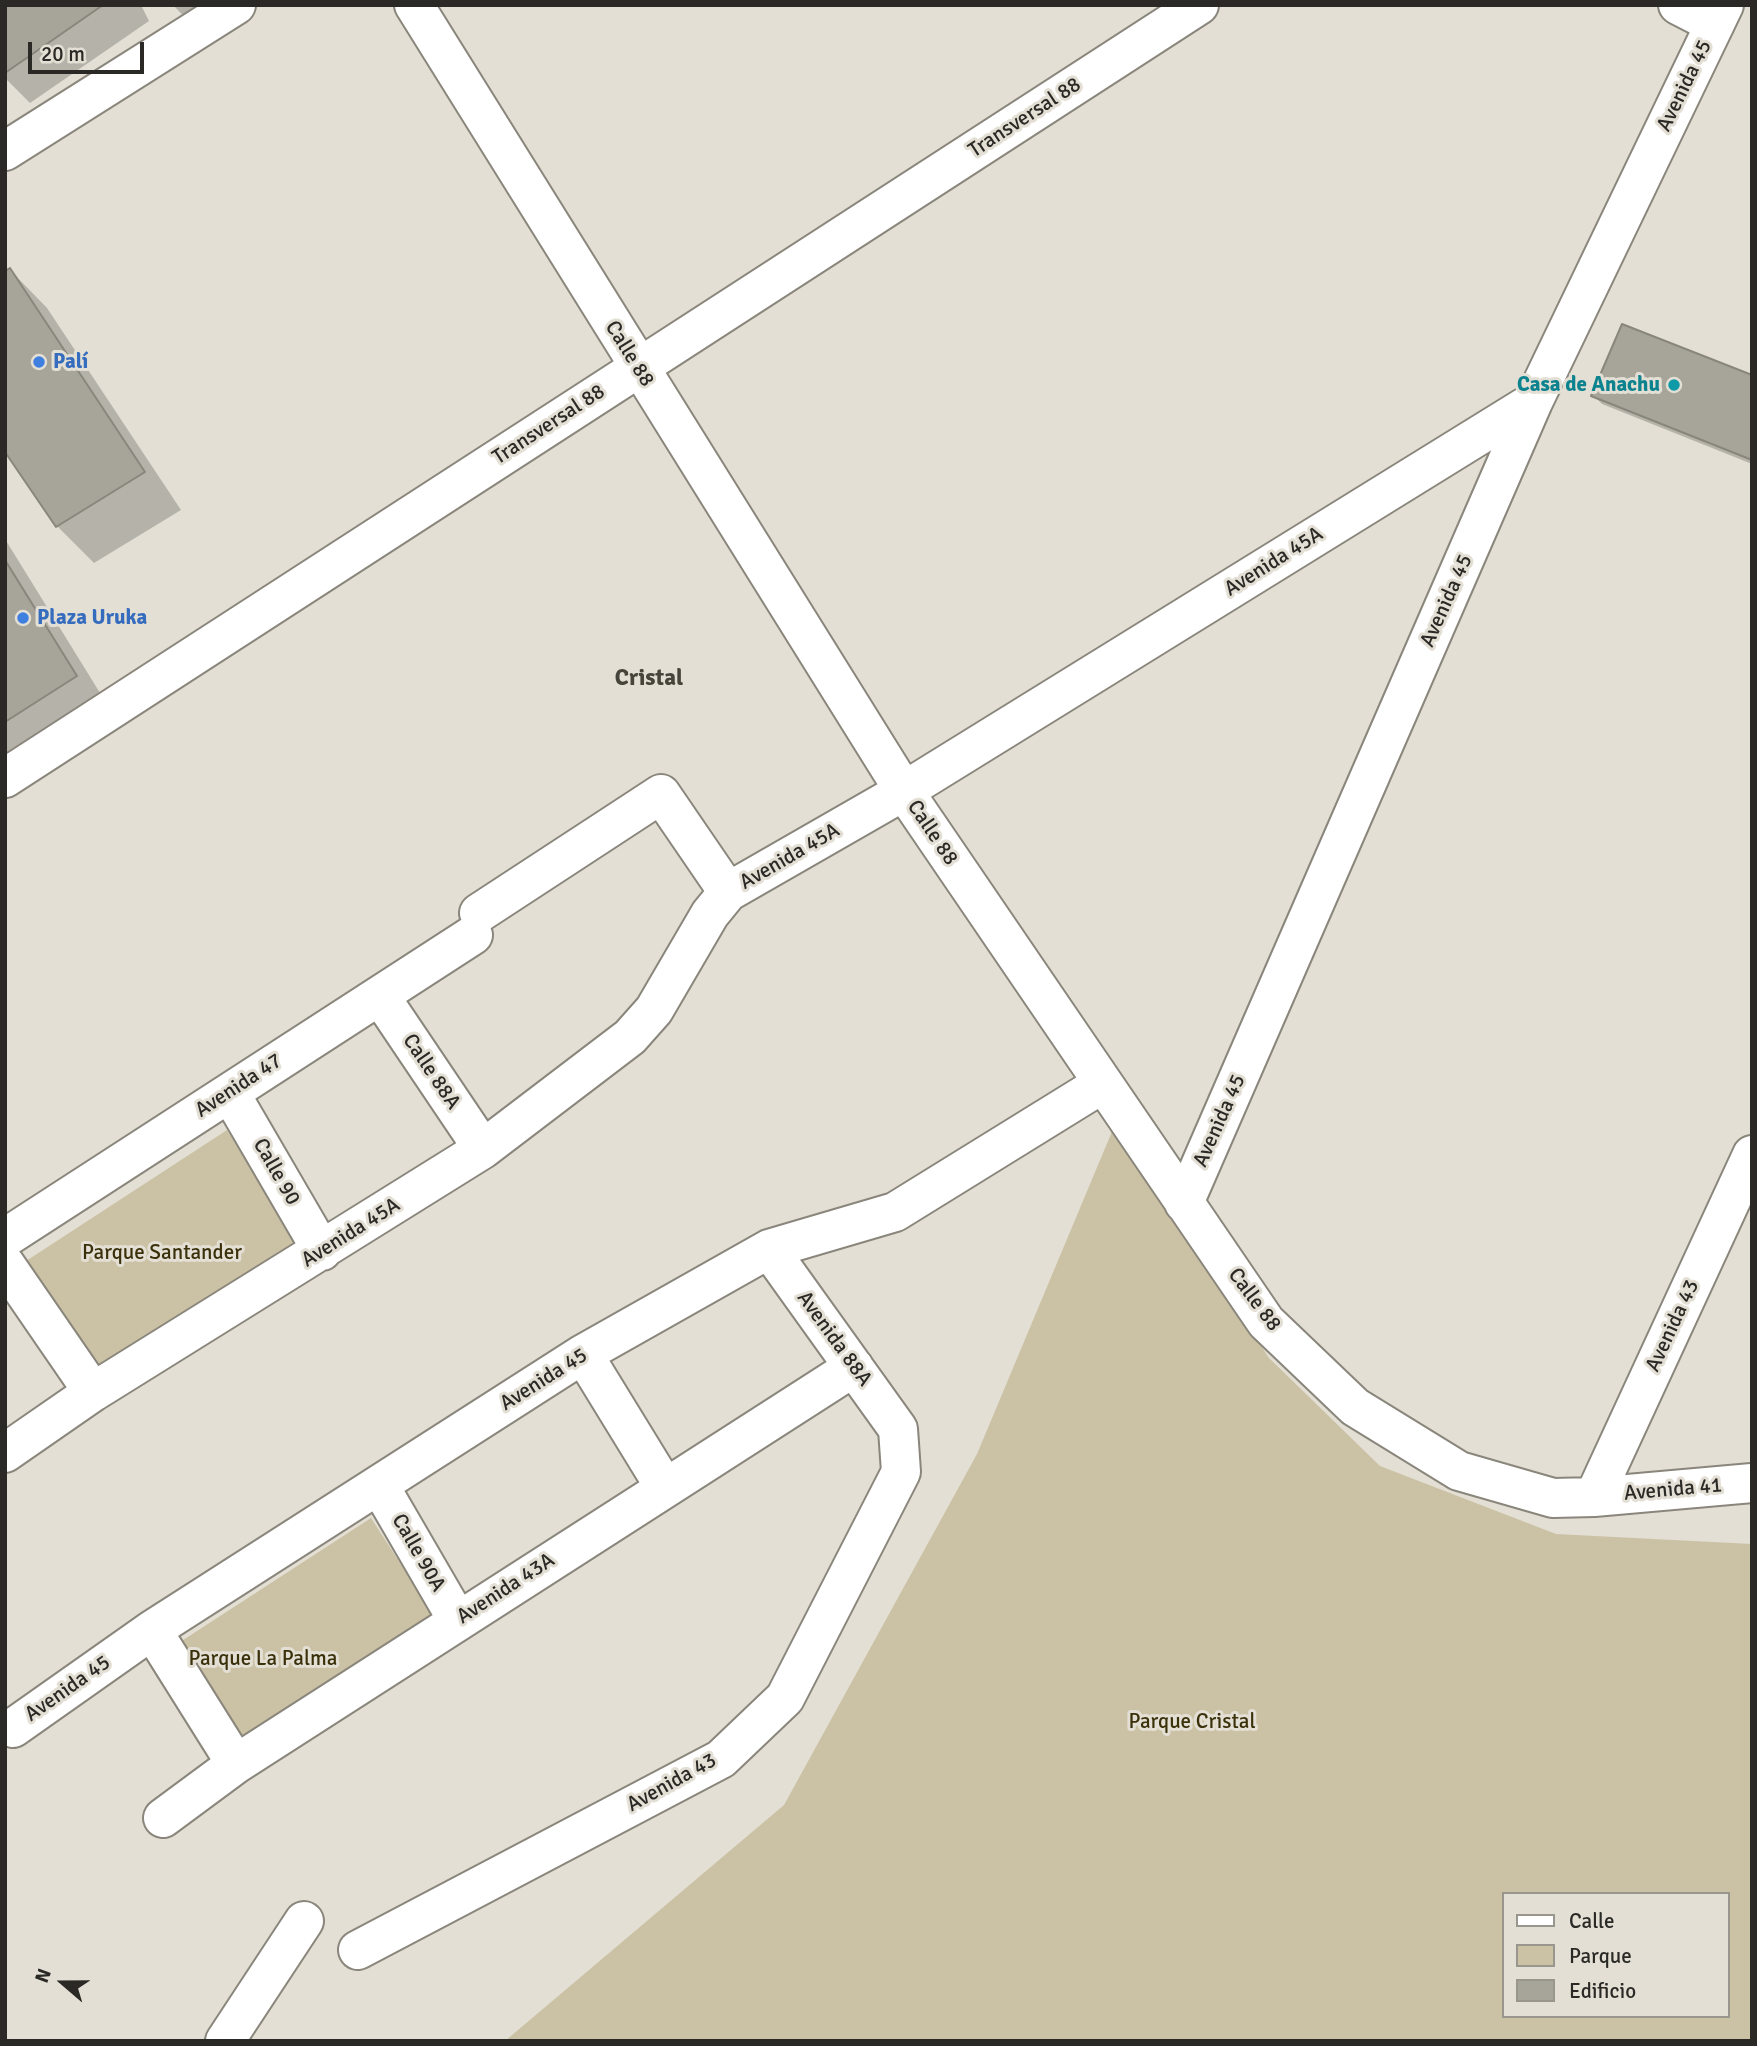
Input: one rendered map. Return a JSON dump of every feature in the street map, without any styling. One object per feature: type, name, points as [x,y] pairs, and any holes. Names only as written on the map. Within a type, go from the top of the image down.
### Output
[{"type":"street","points":[[5,151],[236,5]]},
{"type":"street","name":"Calle 88","points":[[414,5],[904,791],[1266,1322],[1354,1407],[1459,1471],[1553,1498],[1594,1497]]},
{"type":"street","name":"Transversal 88","points":[[5,778],[1199,5]]},
{"type":"street","points":[[1678,5],[1719,15]]},
{"type":"street","name":"Avenida 45","points":[[1184,1203],[1533,402],[1719,15]]},
{"type":"street","name":"Avenida 45A","points":[[5,1453],[93,1392],[483,1149],[630,1037],[654,1010],[710,914],[729,892],[904,791],[1533,402]]},
{"type":"street","name":"Avenida 47","points":[[5,1238],[380,996],[476,924],[660,794],[729,892]]},
{"type":"street","name":"Calle 88A","points":[[380,996],[483,1149]]},
{"type":"street","name":"Avenida 45","points":[[13,1728],[152,1630],[583,1354],[769,1249],[895,1212],[1102,1084]]},
{"type":"street","name":"Calle 90","points":[[230,1093],[322,1251]]},
{"type":"street","name":"Avenida 43","points":[[1594,1497],[1752,1155]]},
{"type":"street","name":"Avenida 88A","points":[[769,1249],[898,1429]]},
{"type":"street","points":[[5,1264],[93,1392]]},
{"type":"street","points":[[583,1354],[664,1486]]},
{"type":"street","name":"Avenida 43A","points":[[163,1818],[236,1764],[664,1486],[854,1367]]},
{"type":"street","name":"Avenida 43","points":[[358,1950],[720,1759],[785,1698],[901,1472],[898,1429]]},
{"type":"street","name":"Avenida 41","points":[[1594,1497],[1752,1483]]},
{"type":"street","name":"Calle 90A","points":[[379,1485],[458,1621]]},
{"type":"street","points":[[152,1630],[236,1764]]},
{"type":"street","points":[[225,2041],[304,1921]]},
{"type":"green space","name":"Parque Cristal","points":[[1116,1122],[1269,1358],[1380,1466],[1556,1534],[1752,1544],[1752,2041],[505,2041],[784,1805],[977,1454]]},
{"type":"green space","name":"Parque Santander","points":[[227,1130],[300,1244],[96,1377],[23,1263]]},
{"type":"green space","name":"Parque La Palma","points":[[371,1518],[435,1617],[238,1748],[177,1644]]},
{"type":"building","points":[[5,5],[103,5],[5,73]]},
{"type":"building","name":"Palí","points":[[10,268],[145,472],[56,527],[5,452],[5,271]]},
{"type":"building","name":"Casa de Anachu","points":[[1622,324],[1752,375],[1752,460],[1591,396]]},
{"type":"building","name":"Plaza Uruka","points":[[5,560],[77,676],[5,722]]},
{"type":"place","name":"Palí","points":[[39,362]]},
{"type":"place","name":"Casa de Anachu","points":[[1674,385]]},
{"type":"place","name":"Plaza Uruka","points":[[23,618]]},
{"type":"district","name":"Cristal","points":[[649,679]]}]
